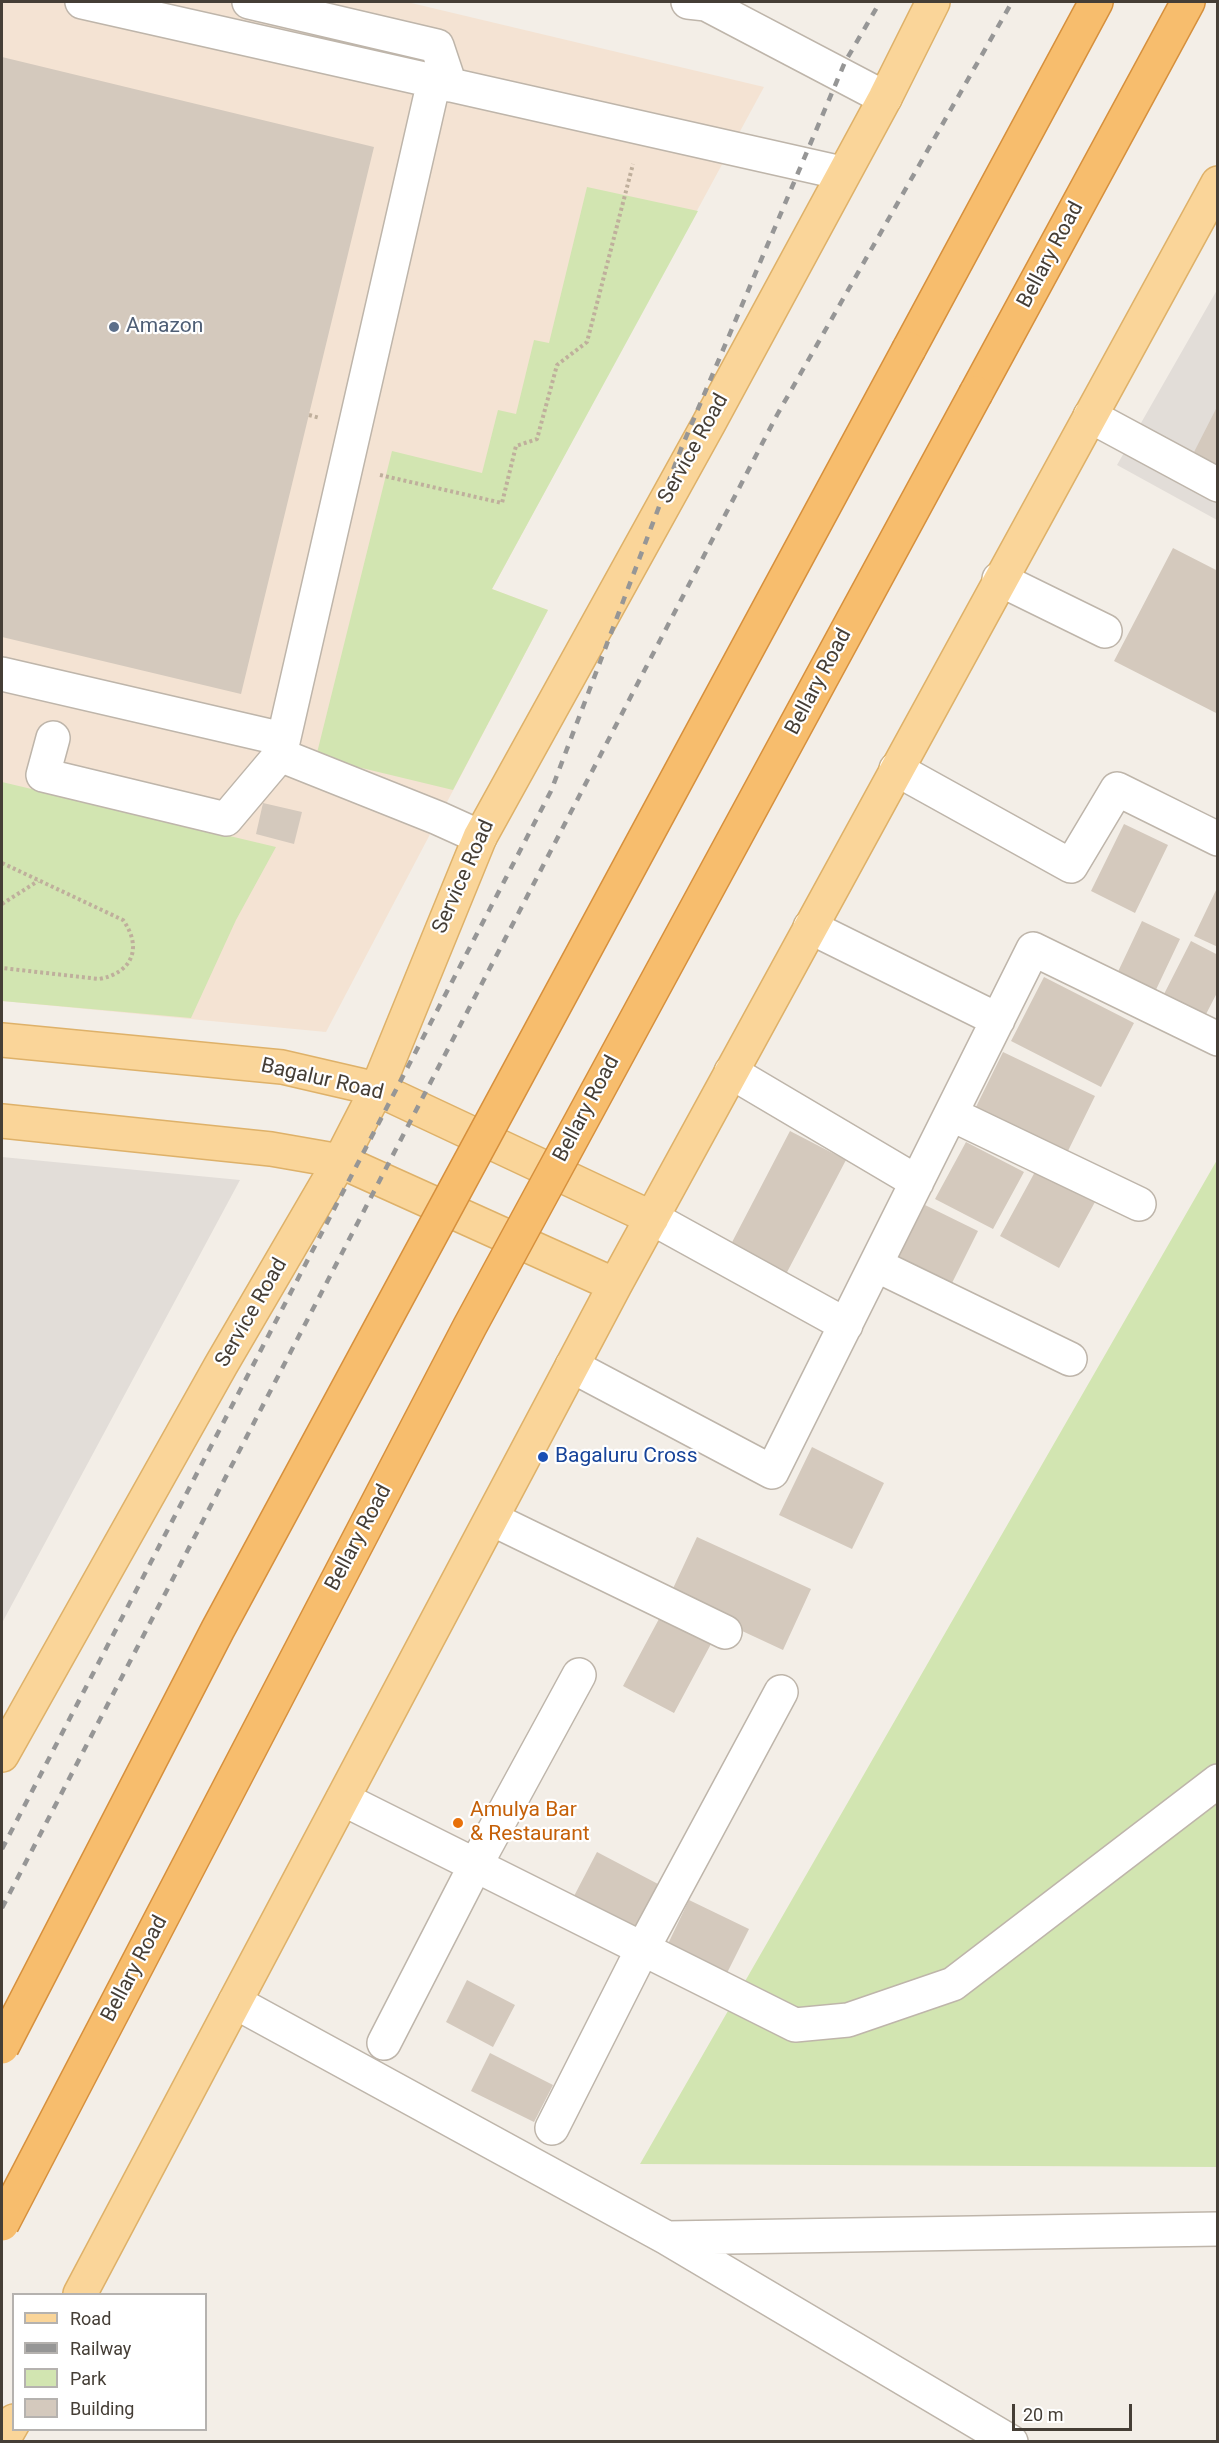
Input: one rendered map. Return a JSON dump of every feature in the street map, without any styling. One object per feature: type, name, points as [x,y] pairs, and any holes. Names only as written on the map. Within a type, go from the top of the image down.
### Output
[{"type":"highway","points":[[2,2047],[224,1618],[1096,2]]},
{"type":"highway","name":"Bellary Road","points":[[2,2224],[470,1326],[1188,2]]},
{"type":"main road","name":"Service Road","points":[[2,1755],[221,1365],[340,1161],[376,1089],[480,837],[709,423],[885,98],[933,2]]},
{"type":"main road","points":[[81,2293],[615,1285],[999,579],[1218,183]]},
{"type":"main road","name":"Bagalur Road","points":[[2,1040],[282,1067],[376,1089],[652,1218]]},
{"type":"main road","points":[[2,1121],[271,1149],[340,1161],[615,1285]]},
{"type":"main road","points":[[2,2442],[12,2424]]},
{"type":"street","points":[[82,2],[843,173]]},
{"type":"street","points":[[53,738],[44,775],[226,819],[282,747],[345,466],[442,83],[437,46],[249,2]]},
{"type":"street","points":[[700,2],[885,98]]},
{"type":"street","points":[[1090,416],[1218,485]]},
{"type":"street","points":[[999,579],[1105,631]]},
{"type":"street","points":[[2,674],[282,747],[480,837]]},
{"type":"street","points":[[896,769],[1071,866],[1117,789],[1218,839]]},
{"type":"street","points":[[810,927],[998,1020]]},
{"type":"street","points":[[572,1366],[772,1472],[1033,949],[1218,1039]]},
{"type":"street","points":[[731,1072],[917,1182]]},
{"type":"street","points":[[951,1114],[1139,1204]]},
{"type":"street","points":[[652,1218],[846,1325]]},
{"type":"street","points":[[876,1265],[1070,1359]]},
{"type":"street","points":[[492,1519],[725,1632]]},
{"type":"street","points":[[384,2043],[475,1866],[579,1676]]},
{"type":"street","points":[[552,2128],[642,1950],[781,1692]]},
{"type":"street","points":[[343,1799],[795,2025],[848,2020],[953,1984],[1218,1781]]},
{"type":"street","points":[[236,2002],[667,2238],[1011,2442]]},
{"type":"street","points":[[667,2238],[1218,2229]]},
{"type":"path","points":[[345,466],[502,502],[516,446],[537,439],[557,365],[586,342],[642,129]]},
{"type":"path","points":[[2,863],[123,920],[130,929],[133,940],[133,952],[121,972],[99,979],[2,968]]},
{"type":"path","points":[[2,904],[39,880]]},
{"type":"shaded area","points":[[2,2],[407,2],[764,87],[492,589],[548,610],[326,1032],[2,1001]]},
{"type":"shaded area","points":[[1217,290],[1217,520],[1117,465]]},
{"type":"shaded area","points":[[2,1157],[240,1180],[2,1623]]},
{"type":"green space","points":[[587,187],[698,211],[492,589],[548,610],[453,790],[316,757],[392,451],[482,473],[498,410],[516,414],[534,340],[549,343]]},
{"type":"green space","points":[[2,782],[276,847],[236,920],[191,1018],[2,1001]]},
{"type":"green space","points":[[1217,1160],[1217,2167],[640,2164]]},
{"type":"building","points":[[2,57],[374,147],[241,694],[2,637]]},
{"type":"building","points":[[1218,405],[1218,469],[1192,456]]},
{"type":"building","points":[[1173,548],[1218,571],[1218,714],[1114,661]]},
{"type":"building","points":[[263,803],[302,812],[294,844],[256,834]]},
{"type":"building","points":[[1124,824],[1168,845],[1135,913],[1091,891]]},
{"type":"building","points":[[1218,886],[1218,947],[1194,936]]},
{"type":"building","points":[[1142,921],[1180,939],[1153,996],[1115,978]]},
{"type":"building","points":[[1191,941],[1218,955],[1218,991],[1204,1018],[1162,998]]},
{"type":"building","points":[[1044,977],[1134,1023],[1101,1087],[1011,1041]]},
{"type":"building","points":[[1003,1052],[1095,1096],[1066,1155],[974,1111]]},
{"type":"building","points":[[790,1131],[846,1160],[785,1276],[729,1248]]},
{"type":"building","points":[[966,1142],[1024,1172],[993,1229],[935,1199]]},
{"type":"building","points":[[1036,1170],[1095,1202],[1059,1268],[1000,1236]]},
{"type":"building","points":[[925,1205],[978,1231],[950,1287],[896,1260]]},
{"type":"building","points":[[812,1447],[884,1483],[852,1549],[779,1515]]},
{"type":"building","points":[[697,1537],[811,1589],[783,1650],[669,1597]]},
{"type":"building","points":[[660,1617],[711,1644],[674,1713],[623,1686]]},
{"type":"building","points":[[597,1852],[658,1884],[634,1929],[573,1898]]},
{"type":"building","points":[[689,1900],[749,1929],[725,1977],[666,1948]]},
{"type":"building","points":[[467,1980],[515,2005],[493,2047],[446,2022]]},
{"type":"building","points":[[490,2053],[553,2085],[534,2122],[471,2091]]},
{"type":"railway","points":[[2,1849],[551,791],[681,449],[845,62],[880,2]]},
{"type":"railway","points":[[2,1908],[777,415],[1012,2]]},
{"type":"place","name":"Amazon","points":[[114,327]]},
{"type":"place","name":"Bagaluru Cross","points":[[543,1457]]},
{"type":"place","name":"Amulya Bar & Restaurant","points":[[458,1823]]}]
